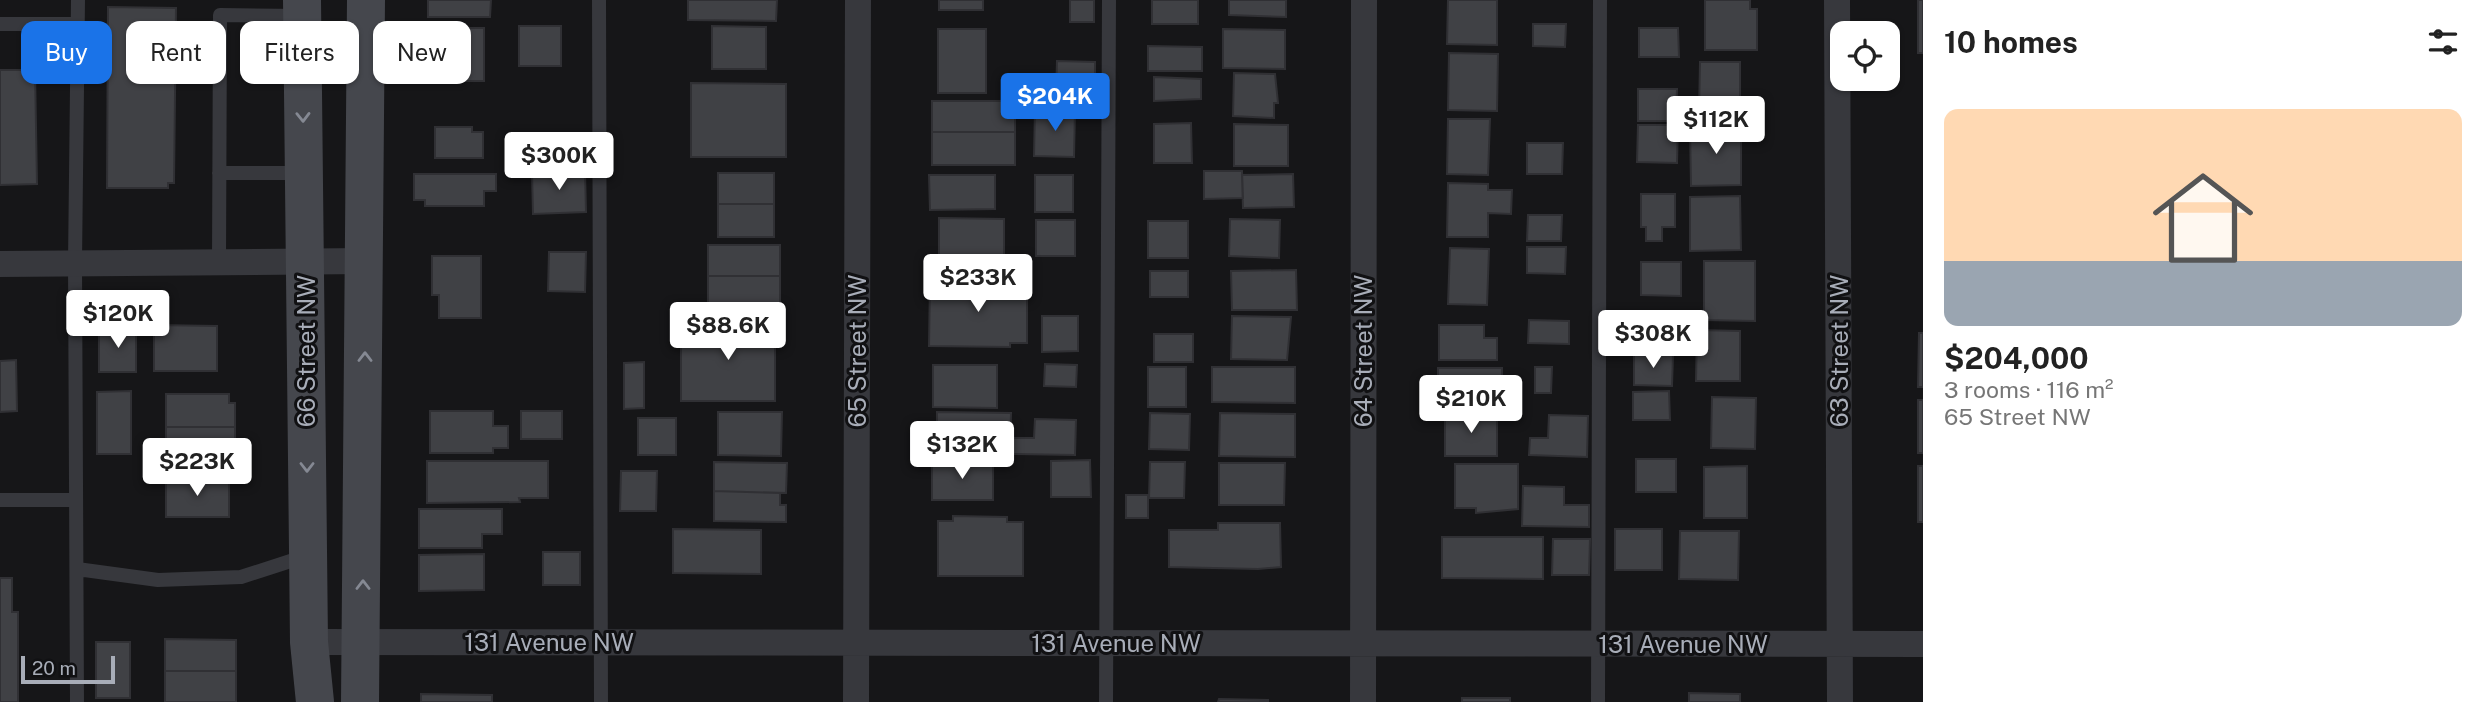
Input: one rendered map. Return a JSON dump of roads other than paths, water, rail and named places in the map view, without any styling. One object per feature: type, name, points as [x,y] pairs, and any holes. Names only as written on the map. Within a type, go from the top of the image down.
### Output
[{"type":"main road","points":[[360,702],[363,642],[366,0]]},
{"type":"main road","name":"66 Street NW","points":[[302,8],[309,642],[315,702]]},
{"type":"street","name":"65 Street NW","points":[[856,702],[858,0]]},
{"type":"street","name":"64 Street NW","points":[[1363,702],[1364,0]]},
{"type":"street","name":"63 Street NW","points":[[1837,0],[1840,702]]},
{"type":"street","points":[[0,264],[366,261]]},
{"type":"street","name":"131 Avenue NW","points":[[309,642],[1923,644]]},
{"type":"lane","points":[[78,0],[78,21]]},
{"type":"lane","points":[[599,0],[601,702]]},
{"type":"lane","points":[[1106,702],[1109,0]]},
{"type":"lane","points":[[1598,702],[1600,0]]},
{"type":"lane","points":[[219,262],[220,15],[302,8]]},
{"type":"lane","points":[[0,24],[21,24]]},
{"type":"lane","points":[[77,84],[75,263],[77,702]]},
{"type":"lane","points":[[219,173],[304,173]]},
{"type":"lane","points":[[0,500],[76,500]]},
{"type":"lane","points":[[77,569],[158,580],[242,577],[308,556]]}]
